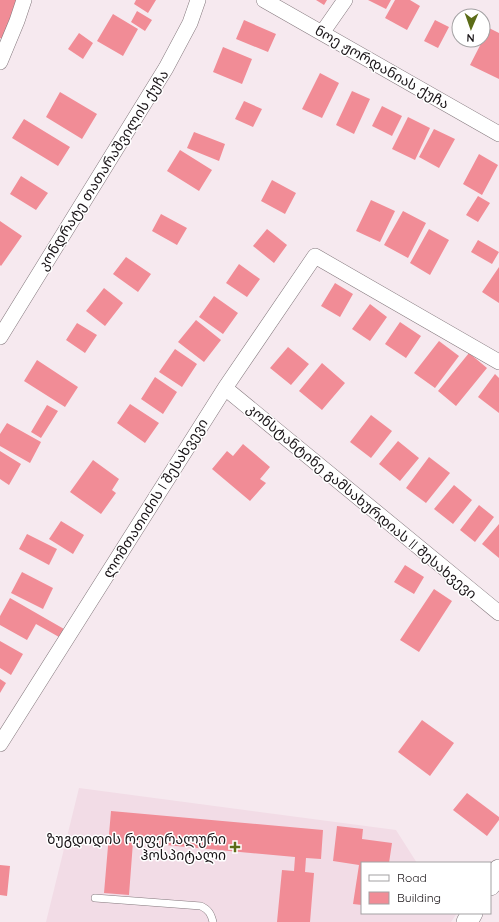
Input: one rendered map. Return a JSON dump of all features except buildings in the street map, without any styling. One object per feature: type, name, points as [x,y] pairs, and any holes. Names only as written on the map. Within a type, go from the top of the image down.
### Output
[{"type":"main road","points":[[491,883],[499,870]]},
{"type":"street","points":[[0,62],[24,0]]},
{"type":"street","name":"კონდრატე თათარაშვილის ქუჩა","points":[[0,337],[166,68],[190,23],[198,0]]},
{"type":"street","name":"ნოე ჟორდანიას ქუჩა","points":[[264,0],[499,134]]},
{"type":"street","points":[[322,33],[345,0]]},
{"type":"street","name":"ლომთათიძის I შესახვევი","points":[[0,744],[226,388],[315,256],[499,362]]},
{"type":"street","name":"კონსტანტინე გამსახურდიას II შესახვევი","points":[[226,388],[499,613]]},
{"type":"lane","points":[[95,898],[201,906],[210,913],[213,922]]},
{"type":"shaded area","name":"ზუგდიდის რეფერალური ჰოსპიტალი","points":[[79,788],[396,830],[416,862],[361,862],[361,914],[456,914],[451,922],[46,922]]},
{"type":"place","name":"ზუგდიდის რეფერალური ჰოსპიტალი","points":[[235,847]]}]
